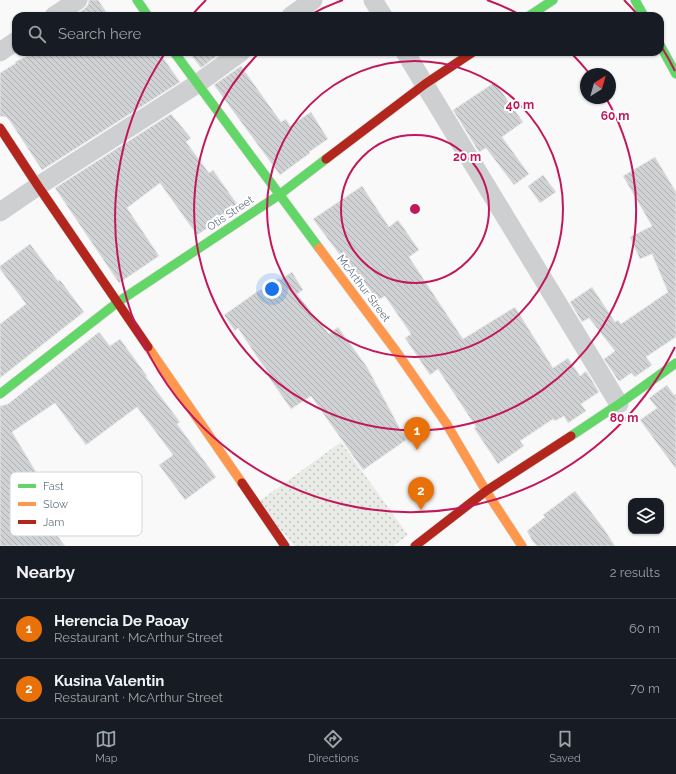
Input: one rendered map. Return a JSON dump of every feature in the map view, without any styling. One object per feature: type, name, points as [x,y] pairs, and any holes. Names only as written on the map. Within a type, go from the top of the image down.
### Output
[{"type":"street","points":[[60,12],[78,0]]},
{"type":"street","points":[[137,0],[145,12]]},
{"type":"street","points":[[296,12],[313,0]]},
{"type":"street","points":[[373,0],[380,12]]},
{"type":"street","points":[[535,12],[553,0]]},
{"type":"street","points":[[635,0],[642,12]]},
{"type":"street","points":[[0,52],[12,44]]},
{"type":"street","points":[[664,52],[676,74]]},
{"type":"street","name":"McArthur Street","points":[[177,56],[391,345],[441,416],[486,491],[522,546]]},
{"type":"street","points":[[0,212],[197,84],[236,56]]},
{"type":"street","points":[[408,56],[619,404]]},
{"type":"street","name":"Otis Street","points":[[0,394],[118,302],[279,195],[425,84],[468,56]]},
{"type":"street","points":[[0,128],[38,186],[285,546]]},
{"type":"street","points":[[415,546],[486,491],[619,404],[676,363]]},
{"type":"shaded area","points":[[341,442],[408,535],[393,546],[295,546],[257,503]]},
{"type":"building","points":[[89,0],[98,0],[106,12],[80,12],[88,5]]},
{"type":"building","points":[[27,56],[163,56],[180,82],[42,170],[10,121],[6,117],[0,116],[0,73],[16,63],[15,62]]},
{"type":"building","points":[[192,56],[217,56],[201,68]]},
{"type":"building","points":[[241,66],[281,122],[286,119],[290,126],[311,112],[328,139],[280,175],[214,85]]},
{"type":"building","points":[[495,82],[523,122],[502,137],[529,174],[514,185],[486,148],[479,152],[453,110]]},
{"type":"building","points":[[171,114],[191,138],[186,142],[209,173],[213,170],[239,207],[197,235],[160,183],[127,208],[159,256],[119,283],[55,188]]},
{"type":"building","points":[[655,157],[676,192],[676,337],[646,357],[652,365],[635,377],[631,373],[620,381],[604,359],[615,351],[589,318],[582,322],[570,302],[592,287],[615,322],[618,320],[621,324],[668,292],[652,254],[640,259],[630,237],[652,226],[623,176]]},
{"type":"building","points":[[543,175],[556,192],[540,203],[528,186]]},
{"type":"building","points":[[362,186],[389,227],[398,220],[419,250],[409,257],[463,339],[515,307],[553,368],[568,358],[580,376],[586,371],[599,392],[581,404],[586,411],[568,423],[564,416],[555,421],[553,419],[520,441],[524,446],[498,464],[438,369],[430,375],[405,338],[411,334],[385,296],[375,302],[313,219]]},
{"type":"building","points":[[30,244],[84,312],[0,378],[0,324],[26,304],[0,269],[0,266]]},
{"type":"building","points":[[292,272],[303,290],[297,294],[329,334],[338,327],[367,367],[406,440],[363,470],[311,396],[291,409],[268,376],[270,374],[238,328],[235,331],[224,315],[258,291]]},
{"type":"building","points":[[99,332],[110,346],[120,339],[180,422],[177,424],[216,477],[185,500],[159,465],[173,455],[137,407],[86,445],[55,403],[12,432],[36,472],[10,472],[10,536],[58,536],[65,546],[0,546],[0,406],[8,404]]},
{"type":"building","points":[[667,385],[674,395],[676,393],[676,469],[640,420],[657,408],[649,398]]},
{"type":"building","points":[[575,491],[615,546],[537,546],[533,542],[527,531],[545,517],[543,515]]},
{"type":"traffic: fast","points":[[137,0],[145,12]]},
{"type":"traffic: fast","points":[[535,12],[553,0]]},
{"type":"traffic: fast","points":[[635,0],[642,12]]},
{"type":"traffic: fast","points":[[664,52],[676,74]]},
{"type":"traffic: fast","points":[[177,56],[319,248]]},
{"type":"traffic: fast","points":[[0,394],[118,302],[279,195],[326,159]]},
{"type":"traffic: fast","points":[[571,436],[676,363]]},
{"type":"traffic: slow","points":[[319,248],[396,351],[446,423],[486,491],[522,546]]},
{"type":"traffic: slow","points":[[148,347],[242,483]]},
{"type":"traffic: jam","points":[[326,159],[425,84],[467,56]]},
{"type":"traffic: jam","points":[[0,128],[148,347]]},
{"type":"traffic: jam","points":[[415,546],[486,491],[571,436]]},
{"type":"traffic: jam","points":[[242,483],[285,546]]},
{"type":"place","name":"Herencia De Paoay","points":[[417,450]]},
{"type":"place","name":"Kusina Valentin","points":[[421,510]]}]
